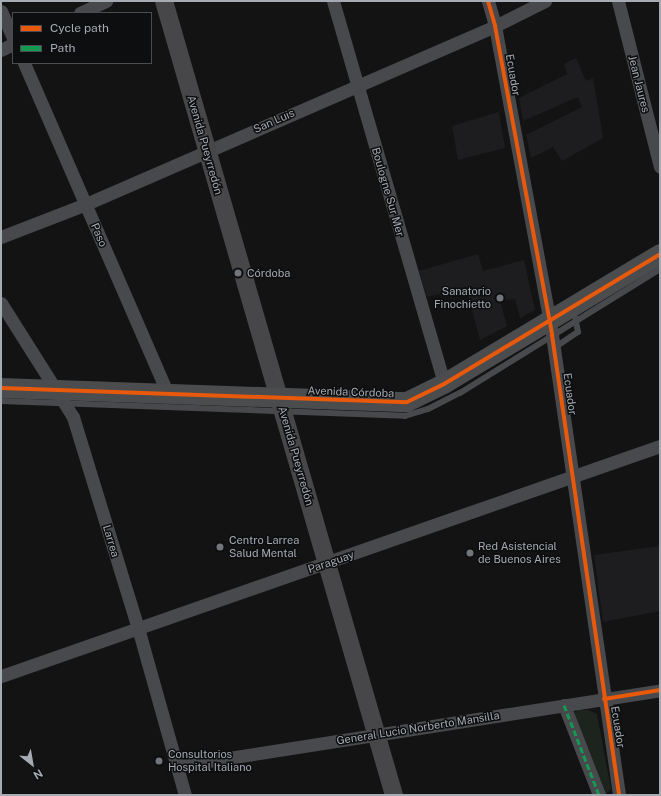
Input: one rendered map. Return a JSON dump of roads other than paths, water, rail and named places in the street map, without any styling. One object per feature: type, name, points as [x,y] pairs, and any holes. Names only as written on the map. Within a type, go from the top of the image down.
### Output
[{"type":"main road","name":"Avenida Pueyrredón","points":[[164,1],[206,151],[394,795]]},
{"type":"main road","name":"Avenida Córdoba","points":[[1,388],[61,396],[281,405],[398,403],[418,398],[551,328],[574,314],[660,254]]},
{"type":"street","points":[[82,12],[106,1]]},
{"type":"street","name":"Boulogne Sur Mer","points":[[333,1],[444,384]]},
{"type":"street","name":"Ecuador","points":[[488,1],[495,26],[551,328],[618,794]]},
{"type":"street","name":"San Luis","points":[[1,237],[86,204],[495,26],[545,1]]},
{"type":"street","name":"Jean Jaures","points":[[618,1],[660,167]]},
{"type":"street","points":[[1,11],[12,36]]},
{"type":"street","points":[[1,50],[12,44]]},
{"type":"street","name":"Paso","points":[[24,64],[170,400]]},
{"type":"street","name":"Larrea","points":[[1,303],[73,417],[138,628],[185,795]]},
{"type":"street","name":"Paraguay","points":[[1,676],[660,446]]},
{"type":"street","name":"General Lucio Norberto Mansilla","points":[[177,766],[660,690]]},
{"type":"street","points":[[564,705],[599,795]]},
{"type":"lane","name":"Avenida Córdoba","points":[[574,314],[660,269]]},
{"type":"lane","points":[[554,348],[578,332],[574,314]]},
{"type":"lane","name":"Avenida Córdoba","points":[[281,405],[405,416],[417,413],[460,392],[551,328]]},
{"type":"lane","name":"Avenida Córdoba","points":[[1,401],[61,396]]},
{"type":"place","name":"Córdoba","points":[[238,273]]},
{"type":"place","name":"Sanatorio Finochietto","points":[[500,298]]},
{"type":"place","name":"Centro Larrea Salud Mental","points":[[220,547]]},
{"type":"place","name":"Red Asistencial de Buenos Aires","points":[[470,553]]},
{"type":"place","name":"Consultorios Hospital Italiano","points":[[159,761]]}]
